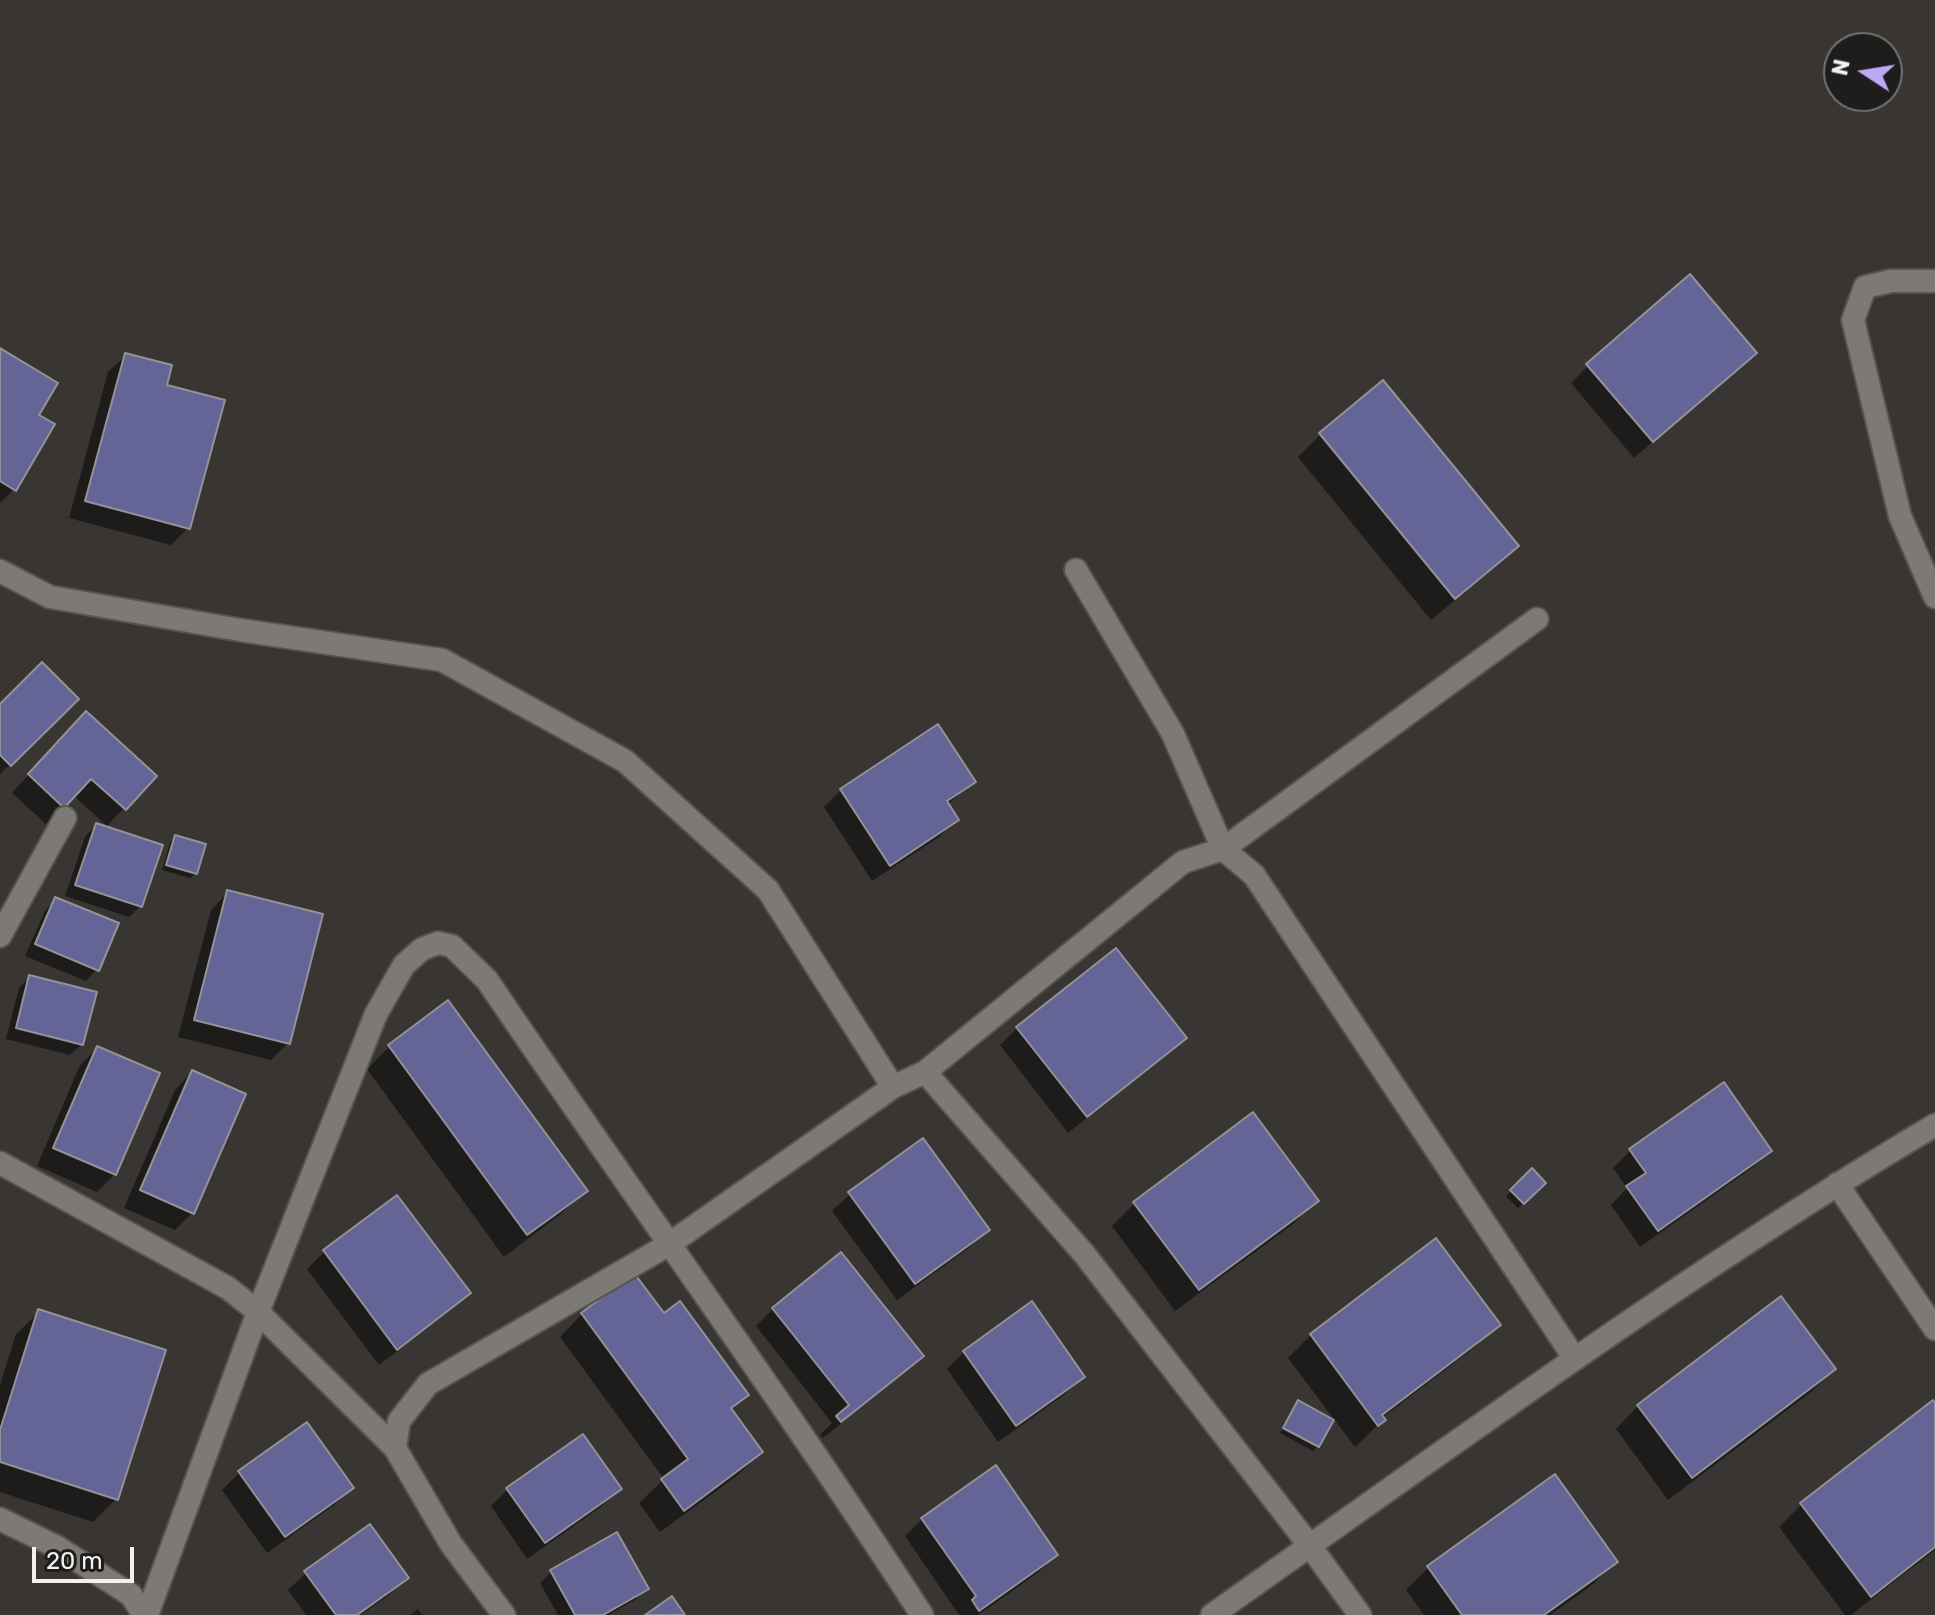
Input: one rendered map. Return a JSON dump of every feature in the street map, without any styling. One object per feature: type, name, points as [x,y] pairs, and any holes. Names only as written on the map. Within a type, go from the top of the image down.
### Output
[{"type":"street","points":[[1935,281],[1891,281],[1865,287],[1853,320],[1900,516],[1935,597]]},
{"type":"street","points":[[1076,570],[1173,734],[1223,849],[1254,875],[1575,1359]]},
{"type":"street","points":[[0,571],[50,597],[240,630],[442,660],[625,761],[768,890],[893,1087]]},
{"type":"street","points":[[395,1448],[399,1421],[428,1384],[668,1245],[893,1087],[925,1072],[1183,862],[1223,849],[1537,619]]},
{"type":"street","points":[[0,936],[65,818]]},
{"type":"street","points":[[0,1519],[57,1547],[127,1605],[146,1615],[258,1312],[376,1014],[404,965],[422,949],[438,943],[452,946],[487,980],[841,1491],[922,1615]]},
{"type":"street","points":[[925,1072],[1085,1255],[1360,1615]]},
{"type":"street","points":[[1212,1615],[1575,1359],[1837,1184],[1935,1125]]},
{"type":"street","points":[[0,1163],[228,1288],[258,1312],[395,1448],[451,1544],[504,1615]]},
{"type":"street","points":[[1837,1184],[1935,1329]]},
{"type":"building","points":[[1690,274],[1757,353],[1653,442],[1586,364]]},
{"type":"building","points":[[0,348],[58,383],[39,415],[55,424],[16,491],[0,481]]},
{"type":"building","points":[[125,353],[172,365],[167,385],[225,400],[190,529],[85,501]]},
{"type":"building","points":[[1383,380],[1519,546],[1455,599],[1319,433]]},
{"type":"building","points":[[42,662],[79,699],[11,766],[0,755],[0,704]]},
{"type":"building","points":[[86,711],[157,776],[126,810],[91,779],[64,808],[28,774]]},
{"type":"building","points":[[938,724],[976,782],[947,801],[959,820],[890,866],[840,789]]},
{"type":"building","points":[[96,823],[163,845],[142,907],[75,885]]},
{"type":"building","points":[[175,835],[206,844],[197,874],[166,865]]},
{"type":"building","points":[[227,890],[323,914],[290,1044],[194,1020]]},
{"type":"building","points":[[55,897],[119,923],[99,971],[35,944]]},
{"type":"building","points":[[1116,948],[1187,1038],[1087,1117],[1016,1027]]},
{"type":"building","points":[[29,975],[97,992],[83,1045],[16,1028]]},
{"type":"building","points":[[448,1000],[588,1191],[527,1235],[388,1045]]},
{"type":"building","points":[[97,1046],[160,1073],[116,1175],[53,1148]]},
{"type":"building","points":[[192,1070],[246,1094],[194,1214],[140,1190]]},
{"type":"building","points":[[1724,1082],[1772,1151],[1658,1231],[1626,1186],[1646,1173],[1629,1149]]},
{"type":"building","points":[[1253,1112],[1319,1201],[1199,1290],[1133,1202]]},
{"type":"building","points":[[923,1138],[990,1230],[915,1284],[848,1192]]},
{"type":"building","points":[[1532,1168],[1546,1183],[1524,1204],[1510,1190]]},
{"type":"building","points":[[397,1195],[471,1293],[397,1350],[323,1250]]},
{"type":"building","points":[[1436,1238],[1501,1325],[1382,1415],[1386,1420],[1378,1426],[1310,1334]]},
{"type":"building","points":[[841,1252],[924,1356],[841,1422],[836,1416],[849,1405],[772,1308]]},
{"type":"building","points":[[634,1273],[664,1313],[680,1301],[749,1395],[731,1408],[763,1452],[684,1511],[661,1479],[688,1459],[581,1313]]},
{"type":"building","points":[[1781,1296],[1836,1369],[1692,1478],[1637,1405]]},
{"type":"building","points":[[1032,1301],[1085,1377],[1016,1426],[963,1351]]},
{"type":"building","points":[[38,1309],[166,1350],[118,1500],[0,1462],[0,1430]]},
{"type":"building","points":[[1298,1400],[1334,1420],[1319,1447],[1283,1428]]},
{"type":"building","points":[[1933,1400],[1935,1547],[1871,1597],[1800,1503]]},
{"type":"building","points":[[307,1422],[354,1488],[285,1537],[238,1471]]},
{"type":"building","points":[[583,1434],[622,1489],[545,1543],[506,1488]]},
{"type":"building","points":[[996,1465],[1058,1555],[979,1611],[972,1600],[976,1596],[921,1518]]},
{"type":"building","points":[[1555,1474],[1618,1562],[1544,1615],[1462,1615],[1427,1566]]},
{"type":"building","points":[[370,1524],[409,1578],[357,1615],[336,1615],[304,1571]]},
{"type":"building","points":[[617,1532],[649,1589],[603,1615],[575,1615],[550,1570]]},
{"type":"building","points":[[672,1596],[685,1615],[645,1615]]}]
